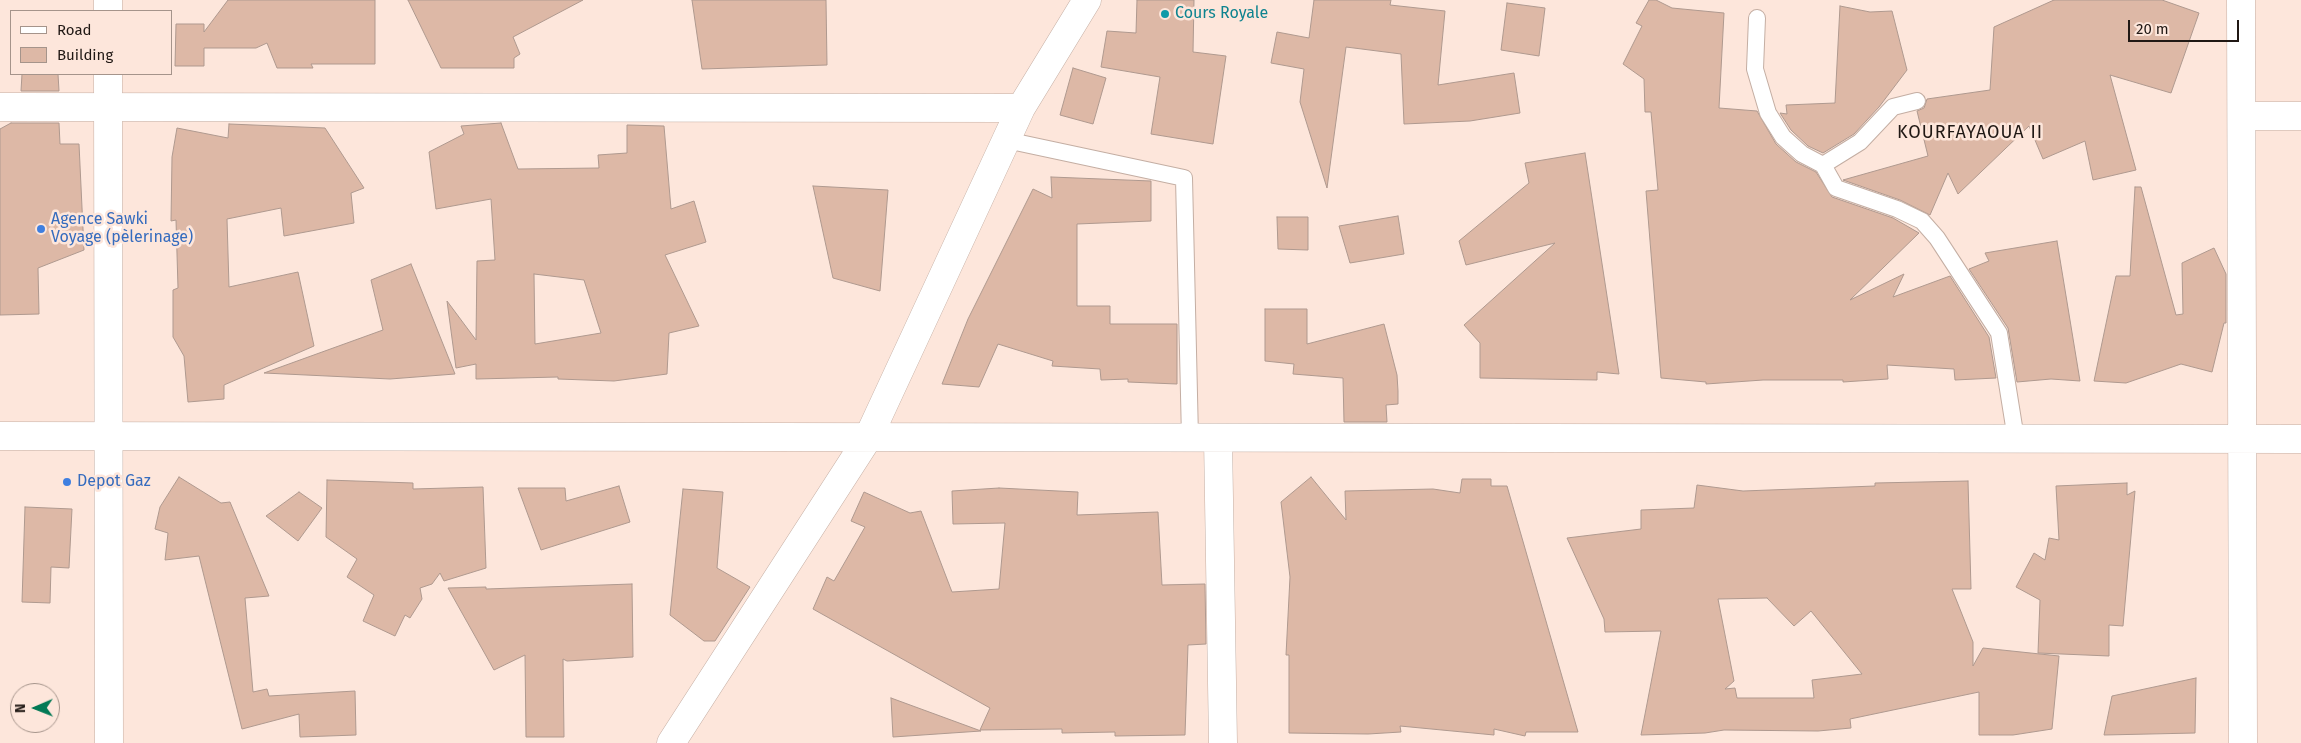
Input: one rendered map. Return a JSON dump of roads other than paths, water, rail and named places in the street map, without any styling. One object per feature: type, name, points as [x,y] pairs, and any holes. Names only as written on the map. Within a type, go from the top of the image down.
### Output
[{"type":"street","points":[[671,743],[868,438],[1021,108],[1088,0]]},
{"type":"street","points":[[2241,0],[2243,743]]},
{"type":"street","points":[[108,75],[109,743]]},
{"type":"street","points":[[0,107],[1021,108]]},
{"type":"street","points":[[2242,116],[2301,116]]},
{"type":"street","points":[[0,436],[2301,439]]},
{"type":"street","points":[[1218,438],[1223,743]]},
{"type":"lane","points":[[1757,18],[1755,69],[1768,113],[1790,143],[1802,154],[1823,165],[1836,188],[1897,209],[1922,221],[1937,238],[1999,333],[2016,439]]},
{"type":"lane","points":[[1823,165],[1860,142],[1893,108],[1917,101]]},
{"type":"lane","points":[[1006,140],[1184,178],[1190,438]]},
{"type":"place","name":"Cours Royale","points":[[1165,14]]},
{"type":"place","name":"Agence Sawki Voyage (pèlerinage)","points":[[41,229]]},
{"type":"place","name":"Depot Gaz","points":[[67,482]]},
{"type":"district","name":"KOURFAYAOUA II","points":[[1970,133]]}]
